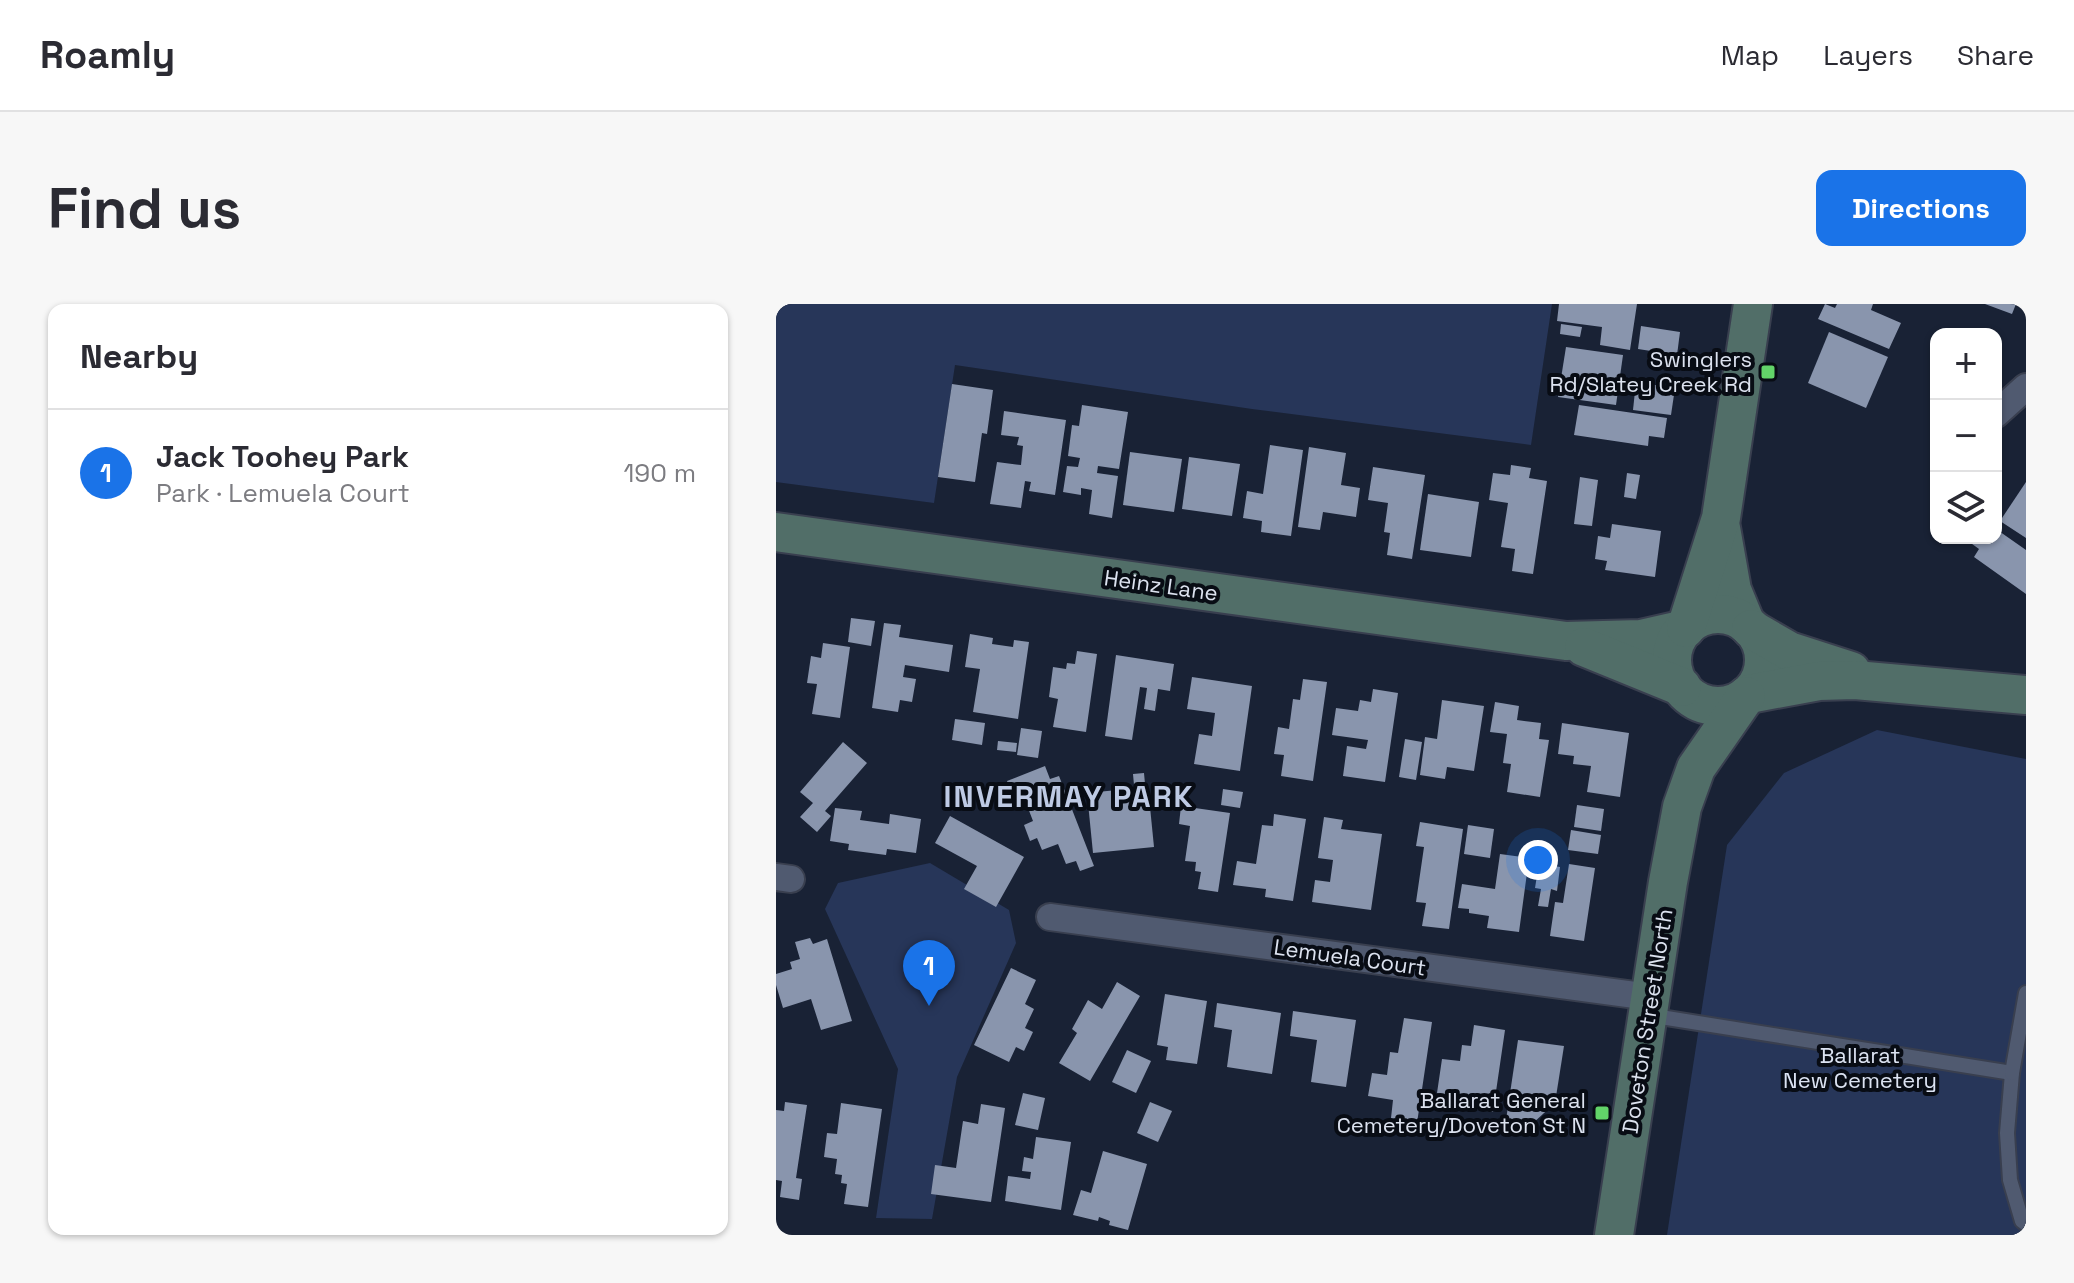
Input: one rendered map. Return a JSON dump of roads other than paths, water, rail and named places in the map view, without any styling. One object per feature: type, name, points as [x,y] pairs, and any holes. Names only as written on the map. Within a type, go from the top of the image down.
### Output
[{"type":"street","points":[[1753,304],[1721,518],[1686,628],[1677,640],[1674,673],[1683,689],[1696,700],[1718,706],[1733,704],[1748,695],[1819,681],[1918,684]]},
{"type":"street","points":[[2002,409],[2026,387]]},
{"type":"street","points":[[1721,518],[1732,590],[1763,649],[1764,664],[1760,678],[1748,695]]},
{"type":"street","name":"Heinz Lane","points":[[776,532],[1547,639],[1603,653],[1683,689]]},
{"type":"street","points":[[1686,628],[1701,618],[1714,615],[1734,617],[1789,651],[1821,663],[1881,679],[2026,695]]},
{"type":"street","name":"Heinz Lane","points":[[1547,639],[1625,640],[1686,628]]},
{"type":"street","name":"Doveton Street North","points":[[1614,1235],[1682,807],[1688,744],[1683,689]]},
{"type":"street","name":"Doveton Street North","points":[[1682,807],[1696,768],[1748,695]]},
{"type":"street","name":"Lemuela Court","points":[[1050,917],[1649,1006]]},
{"type":"lane","points":[[2026,993],[2012,1073],[2007,1133],[2010,1180],[2022,1221],[2026,1224]]},
{"type":"lane","points":[[1649,1006],[2012,1073]]},
{"type":"place","name":"Swinglers Rd/Slatey Creek Rd","points":[[1768,372]]},
{"type":"place","name":"Jack Toohey Park","points":[[929,1006]]},
{"type":"place","name":"Ballarat General Cemetery/Doveton St N","points":[[1602,1113]]},
{"type":"district","name":"INVERMAY PARK","points":[[1069,796]]},
{"type":"park label","name":"Ballarat New Cemetery","points":[[1860,1068]]}]
